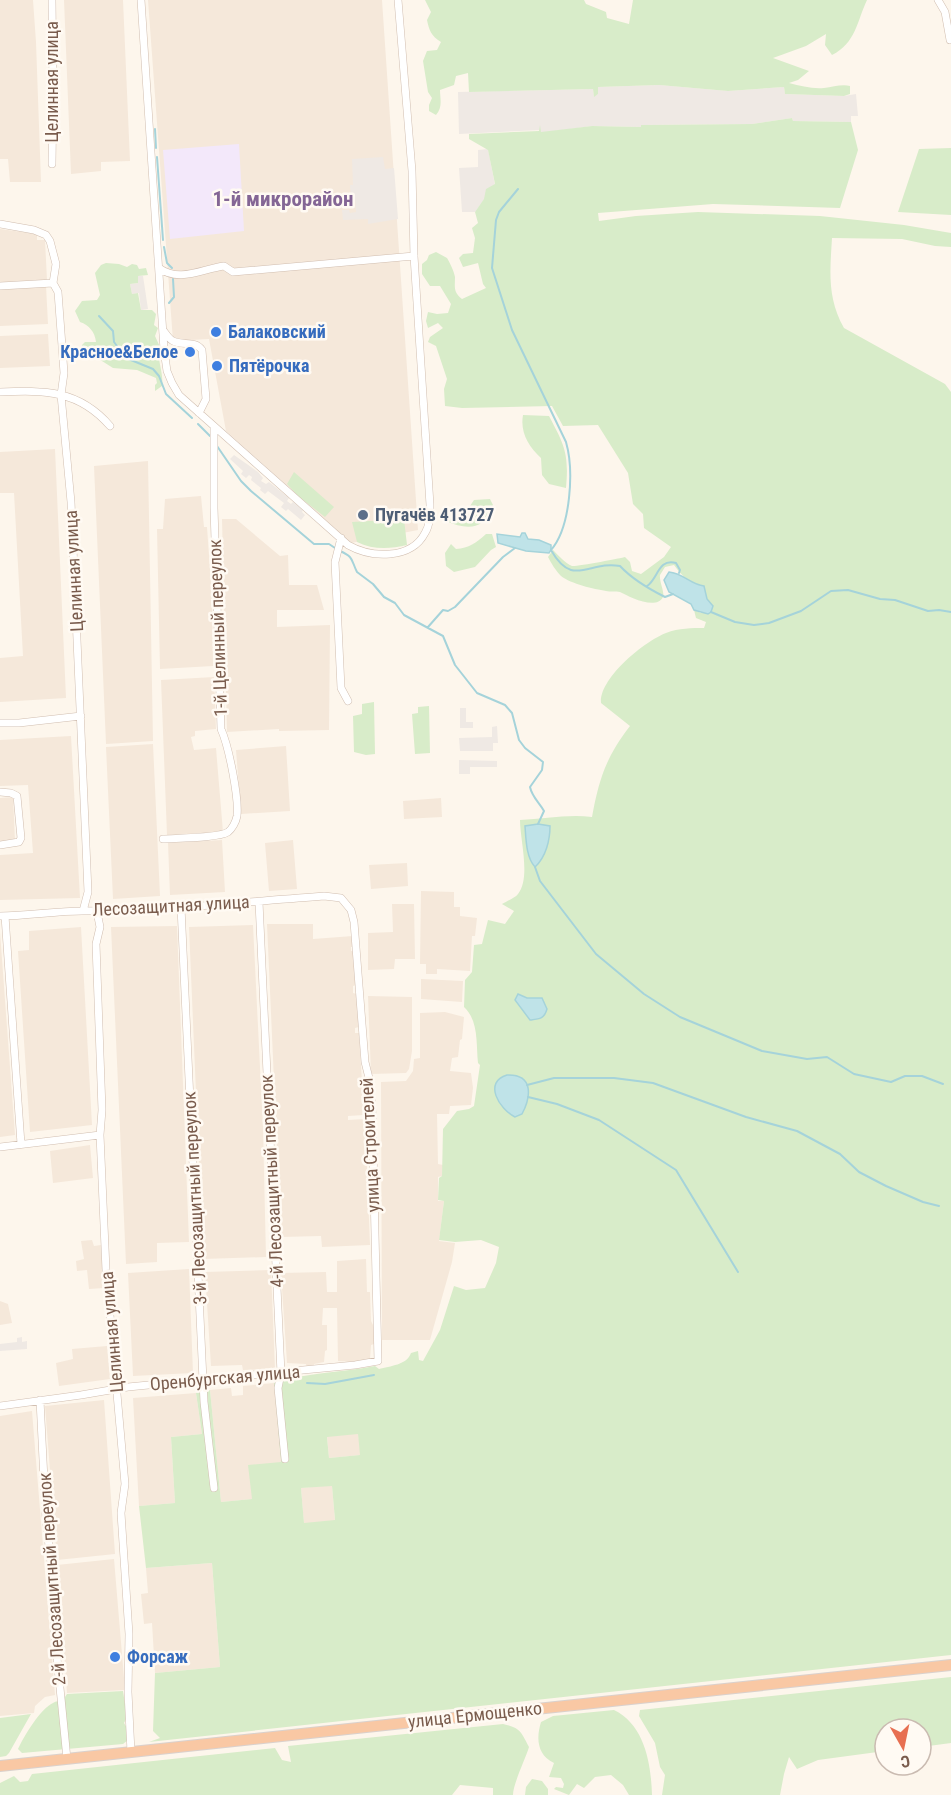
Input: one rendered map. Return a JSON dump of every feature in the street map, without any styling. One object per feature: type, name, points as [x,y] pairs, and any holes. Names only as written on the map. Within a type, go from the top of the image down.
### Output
[{"type":"highway","name":"улица Ермощенко","points":[[0,1766],[951,1665]]},
{"type":"street","name":"Целинная улица","points":[[52,0],[52,164]]},
{"type":"street","points":[[141,0],[163,330],[167,371],[172,383],[179,395],[341,538],[358,550],[373,554],[405,551],[425,534],[430,521],[414,256],[412,171],[398,0]]},
{"type":"street","points":[[938,0],[945,12],[950,40]]},
{"type":"street","name":"Целинная улица","points":[[0,224],[34,230],[46,235],[50,241],[56,264],[53,283],[58,292],[64,373],[61,395],[70,502],[81,716],[88,892],[83,911]]},
{"type":"street","points":[[159,268],[167,274],[178,275],[198,273],[224,266],[233,272],[414,256]]},
{"type":"street","points":[[0,286],[53,283]]},
{"type":"street","points":[[163,330],[173,341],[194,344],[202,350],[206,399],[199,413]]},
{"type":"street","points":[[0,392],[40,391],[61,395],[90,406],[110,426]]},
{"type":"street","name":"1-й Целинный переулок","points":[[163,839],[222,835],[234,826],[237,816],[226,740],[221,729],[214,508],[214,426]]},
{"type":"street","points":[[341,538],[335,562],[341,688],[348,701]]},
{"type":"street","points":[[0,723],[81,716]]},
{"type":"street","points":[[0,792],[17,796],[21,838],[16,844],[0,845]]},
{"type":"street","name":"Лесозащитная улица","points":[[2,916],[181,907],[324,896],[341,898]]},
{"type":"street","name":"улица Строителей","points":[[341,898],[351,910],[354,922],[365,1062],[372,1106],[378,1361]]},
{"type":"street","name":"4-й Лесозащитный переулок","points":[[259,902],[281,1373],[278,1388],[285,1459]]},
{"type":"street","name":"3-й Лесозащитный переулок","points":[[181,907],[203,1380],[214,1488]]},
{"type":"street","name":"Целинная улица","points":[[97,912],[100,927],[96,944],[102,1110],[100,1135],[106,1270],[125,1484],[121,1513],[129,1634],[128,1692],[131,1752]]},
{"type":"street","points":[[2,916],[21,1144]]},
{"type":"street","points":[[0,1147],[100,1135]]},
{"type":"street","name":"Оренбургская улица","points":[[0,1406],[116,1388],[281,1373],[378,1361]]},
{"type":"street","name":"2-й Лесозащитный переулок","points":[[40,1400],[54,1628],[67,1759]]},
{"type":"shaded area","points":[[0,0],[33,0],[41,182],[10,182],[8,159],[0,159]]},
{"type":"shaded area","points":[[64,0],[123,0],[130,161],[101,162],[101,171],[71,174]]},
{"type":"shaded area","points":[[148,0],[382,0],[418,530],[351,543],[226,431],[209,339],[173,341]]},
{"type":"shaded area","points":[[659,85],[728,91],[784,87],[785,94],[844,96],[856,94],[858,116],[851,116],[851,122],[793,121],[792,118],[752,124],[592,126],[541,133],[540,130],[459,134],[458,92],[593,89],[594,96],[598,94],[597,87]]},
{"type":"shaded area","points":[[239,144],[244,231],[170,239],[163,150]]},
{"type":"shaded area","points":[[488,149],[495,185],[475,212],[462,212],[459,168],[478,167],[478,150]]},
{"type":"shaded area","points":[[383,157],[385,169],[394,168],[398,219],[368,224],[368,219],[343,220],[342,210],[349,210],[350,213],[356,212],[355,199],[351,199],[352,159]]},
{"type":"shaded area","points":[[0,229],[37,234],[37,240],[45,240],[47,280],[0,283]]},
{"type":"shaded area","points":[[137,276],[143,276],[148,309],[141,310],[139,293],[132,294],[130,284],[138,283]]},
{"type":"shaded area","points":[[46,286],[48,324],[0,326],[0,288]]},
{"type":"shaded area","points":[[48,334],[50,366],[0,368],[0,336]]},
{"type":"shaded area","points":[[55,449],[66,698],[0,702],[0,658],[23,656],[14,493],[0,493],[0,452]]},
{"type":"shaded area","points":[[234,455],[258,472],[263,478],[261,481],[266,484],[269,482],[289,498],[287,501],[291,504],[293,502],[303,510],[305,515],[301,520],[288,509],[286,511],[281,507],[284,503],[268,491],[265,494],[260,490],[261,488],[251,480],[252,477],[249,475],[246,478],[241,474],[243,471],[230,459]]},
{"type":"shaded area","points":[[148,461],[153,741],[106,744],[94,466]]},
{"type":"shaded area","points":[[201,496],[204,527],[207,527],[212,598],[213,666],[160,669],[157,529],[163,529],[165,499]]},
{"type":"shaded area","points":[[222,519],[236,519],[280,556],[288,555],[289,585],[317,585],[324,610],[277,610],[277,627],[330,625],[329,730],[279,731],[279,729],[227,732]]},
{"type":"shaded area","points":[[214,677],[216,729],[195,731],[195,736],[191,737],[194,750],[216,748],[223,832],[167,835],[161,680]]},
{"type":"shaded area","points":[[460,708],[466,708],[466,722],[473,722],[473,728],[460,728]]},
{"type":"shaded area","points":[[497,726],[498,743],[493,743],[493,751],[460,751],[459,738],[492,737],[492,727]]},
{"type":"shaded area","points":[[71,736],[80,898],[0,900],[0,855],[33,853],[28,785],[0,786],[0,740]]},
{"type":"shaded area","points":[[153,744],[160,896],[113,899],[106,747]]},
{"type":"shaded area","points":[[286,746],[290,811],[241,814],[236,750]]},
{"type":"shaded area","points":[[459,760],[497,761],[497,767],[470,767],[470,774],[459,774]]},
{"type":"shaded area","points":[[13,797],[15,841],[0,842],[0,798]]},
{"type":"shaded area","points":[[441,798],[442,817],[404,819],[403,801]]},
{"type":"shaded area","points":[[222,840],[225,892],[170,895],[168,843]]},
{"type":"shaded area","points":[[293,840],[297,889],[269,891],[265,843]]},
{"type":"shaded area","points":[[407,863],[408,886],[371,889],[369,865]]},
{"type":"shaded area","points":[[421,891],[454,892],[454,907],[460,907],[460,916],[477,918],[475,936],[472,936],[470,971],[437,969],[437,974],[426,974],[426,964],[420,964]]},
{"type":"shaded area","points":[[392,904],[414,904],[415,959],[395,959],[394,969],[368,970],[368,933],[393,932]]},
{"type":"shaded area","points":[[267,924],[313,924],[313,939],[353,936],[354,947],[351,947],[351,951],[354,951],[357,985],[353,986],[353,993],[357,994],[359,1027],[355,1028],[355,1033],[359,1033],[364,1115],[348,1116],[348,1120],[365,1119],[370,1245],[322,1247],[321,1236],[281,1237]]},
{"type":"shaded area","points":[[253,925],[263,1128],[266,1257],[203,1259],[189,927]]},
{"type":"shaded area","points":[[177,926],[189,1242],[157,1243],[157,1262],[126,1264],[111,927]]},
{"type":"shaded area","points":[[81,927],[92,1125],[30,1132],[18,951],[29,950],[29,931]]},
{"type":"shaded area","points":[[0,932],[15,1135],[0,1137]]},
{"type":"shaded area","points":[[421,979],[463,981],[462,1002],[421,999]]},
{"type":"shaded area","points":[[368,996],[412,997],[412,1051],[409,1069],[406,1073],[371,1074]]},
{"type":"shaded area","points":[[445,1012],[464,1017],[458,1057],[452,1058],[450,1071],[471,1073],[473,1088],[471,1105],[450,1106],[449,1114],[437,1114],[438,1164],[443,1165],[442,1176],[438,1177],[438,1201],[444,1201],[439,1241],[455,1243],[452,1262],[430,1340],[382,1340],[381,1082],[406,1081],[413,1071],[414,1059],[420,1058],[420,1013]]},
{"type":"shaded area","points":[[90,1145],[93,1178],[53,1183],[50,1151]]},
{"type":"shaded area","points":[[92,1240],[94,1246],[101,1245],[104,1288],[89,1289],[87,1270],[77,1271],[76,1261],[84,1259],[81,1241]]},
{"type":"shaded area","points":[[366,1259],[367,1292],[370,1292],[371,1321],[374,1327],[374,1344],[371,1345],[370,1359],[355,1362],[338,1361],[337,1308],[323,1308],[322,1325],[327,1325],[327,1350],[324,1362],[307,1368],[306,1364],[287,1363],[281,1273],[326,1272],[327,1292],[337,1292],[337,1261]]},
{"type":"shaded area","points":[[189,1269],[193,1373],[133,1376],[128,1273]]},
{"type":"shaded area","points":[[271,1270],[275,1369],[243,1370],[242,1365],[211,1366],[205,1272]]},
{"type":"shaded area","points":[[0,1301],[8,1304],[12,1323],[0,1325]]},
{"type":"shaded area","points":[[22,1337],[22,1342],[27,1341],[27,1349],[0,1351],[0,1344],[17,1342],[17,1338]]},
{"type":"shaded area","points":[[107,1346],[110,1379],[59,1386],[56,1363],[73,1359],[72,1349]]},
{"type":"shaded area","points":[[274,1383],[281,1462],[252,1499],[221,1502],[210,1390],[231,1388],[232,1396],[243,1395],[243,1386]]},
{"type":"shaded area","points":[[196,1393],[202,1434],[171,1437],[175,1503],[139,1506],[133,1398]]},
{"type":"shaded area","points":[[104,1400],[115,1554],[57,1560],[45,1406]]},
{"type":"shaded area","points":[[32,1411],[55,1695],[45,1697],[35,1706],[34,1713],[0,1716],[0,1416]]},
{"type":"shaded area","points":[[358,1433],[361,1455],[329,1458],[327,1436]]},
{"type":"shaded area","points":[[332,1485],[335,1521],[304,1524],[301,1488]]},
{"type":"shaded area","points":[[114,1559],[125,1690],[67,1693],[57,1565]]},
{"type":"shaded area","points":[[212,1563],[220,1667],[155,1673],[152,1623],[144,1624],[141,1594],[148,1593],[146,1568]]},
{"type":"green space","points":[[425,0],[584,0],[586,4],[606,12],[607,18],[629,24],[633,0],[867,0],[851,38],[832,55],[825,45],[826,34],[806,46],[773,58],[809,71],[798,80],[789,83],[815,88],[850,86],[850,94],[844,96],[785,94],[784,87],[728,91],[659,85],[598,87],[598,94],[594,97],[593,89],[469,92],[468,73],[456,76],[454,85],[440,90],[440,106],[436,115],[429,111],[432,98],[428,92],[423,61],[427,51],[437,50],[441,42],[430,30],[427,20],[431,12]]},
{"type":"green space","points":[[792,118],[793,121],[851,122],[858,150],[840,208],[713,204],[598,213],[599,221],[698,212],[820,216],[904,225],[951,233],[951,247],[902,239],[832,238],[830,273],[832,295],[844,328],[945,384],[951,392],[951,1655],[149,1742],[160,1738],[153,1731],[155,1673],[220,1667],[212,1563],[146,1568],[139,1506],[175,1503],[171,1437],[202,1434],[196,1393],[210,1390],[221,1502],[252,1499],[248,1465],[281,1462],[274,1383],[375,1366],[379,1369],[393,1366],[402,1363],[411,1353],[418,1351],[419,1360],[423,1361],[440,1330],[454,1286],[466,1290],[485,1288],[496,1263],[499,1247],[481,1240],[455,1242],[439,1240],[444,1201],[438,1200],[439,1178],[442,1176],[443,1129],[457,1111],[474,1106],[480,1065],[474,1026],[464,1007],[465,980],[472,972],[474,945],[482,944],[488,920],[505,924],[514,911],[502,904],[518,894],[524,878],[520,820],[565,816],[592,817],[609,758],[630,726],[601,703],[602,693],[607,683],[625,662],[657,637],[676,630],[704,628],[706,622],[696,618],[694,610],[701,613],[711,612],[712,606],[707,599],[704,587],[687,579],[674,565],[665,567],[660,575],[663,597],[654,603],[648,603],[620,592],[576,584],[561,576],[552,564],[548,557],[553,550],[572,566],[625,557],[630,562],[632,571],[641,574],[664,557],[671,547],[644,528],[643,514],[633,504],[628,473],[598,425],[563,426],[552,406],[462,408],[445,406],[444,389],[447,379],[436,346],[428,342],[430,337],[443,328],[438,323],[428,328],[426,321],[428,312],[448,313],[451,304],[440,286],[430,286],[422,274],[422,264],[429,255],[436,252],[447,258],[452,267],[456,292],[462,299],[486,288],[478,263],[463,267],[459,258],[463,254],[473,253],[475,238],[472,228],[478,223],[475,212],[484,199],[486,189],[495,184],[488,150],[469,139],[469,134],[539,131],[540,125],[541,132],[592,126],[752,124]],"holes":[[[358,1434],[360,1455],[329,1458],[327,1437]],[[332,1486],[335,1520],[304,1523],[301,1488]]]},
{"type":"green space","points":[[951,148],[951,215],[898,212],[919,149]]},
{"type":"green space","points":[[106,263],[127,267],[132,264],[137,265],[139,269],[146,268],[148,275],[138,276],[138,283],[130,284],[132,294],[138,293],[141,310],[152,310],[156,314],[154,325],[158,328],[155,336],[160,347],[162,386],[155,391],[156,378],[137,370],[113,368],[83,349],[82,345],[85,342],[96,342],[91,329],[80,322],[75,311],[82,301],[97,300],[100,295],[95,273],[101,265]]},
{"type":"green space","points":[[523,415],[549,416],[565,450],[566,488],[549,484],[542,475],[541,458],[532,449],[524,433]]},
{"type":"green space","points":[[294,472],[334,507],[325,517],[298,496],[287,484]]},
{"type":"green space","points":[[490,499],[493,505],[485,520],[480,524],[468,527],[445,521],[444,512],[448,508],[453,509],[456,516],[466,516],[470,514],[470,506],[474,500]]},
{"type":"green space","points":[[404,519],[407,545],[382,548],[357,542],[352,522]]},
{"type":"green space","points":[[486,534],[492,534],[496,547],[475,567],[454,572],[446,566],[445,553],[451,544],[456,549],[465,548]]},
{"type":"green space","points":[[374,702],[375,754],[366,755],[354,752],[353,716],[362,714],[362,704]]},
{"type":"green space","points":[[429,706],[430,753],[415,754],[412,714],[418,713],[418,707]]},
{"type":"green space","points":[[951,1677],[951,1743],[933,1745],[933,1717],[873,1717],[873,1753],[818,1760],[797,1769],[789,1757],[780,1795],[662,1795],[665,1775],[660,1767],[655,1743],[639,1716],[640,1710]]},
{"type":"green space","points":[[123,1691],[127,1717],[124,1723],[128,1740],[123,1744],[22,1753],[18,1749],[43,1710],[54,1702],[63,1700],[67,1694]]},
{"type":"green space","points":[[614,1710],[633,1725],[644,1746],[648,1758],[652,1795],[629,1795],[623,1785],[611,1775],[595,1777],[584,1788],[577,1784],[569,1795],[554,1789],[563,1788],[564,1784],[561,1778],[549,1777],[554,1763],[548,1760],[539,1745],[541,1722],[553,1716]]},
{"type":"green space","points":[[31,1714],[9,1753],[0,1757],[0,1718]]},
{"type":"green space","points":[[503,1724],[520,1731],[529,1747],[513,1795],[493,1795],[493,1788],[460,1785],[452,1795],[0,1795],[0,1783],[14,1776],[20,1782],[28,1781],[32,1774],[275,1748],[282,1760],[291,1762],[288,1746]]},
{"type":"green space","points":[[532,1779],[542,1781],[548,1789],[548,1795],[525,1795],[526,1787]]},
{"type":"water","points":[[522,533],[525,533],[528,539],[539,540],[551,545],[551,550],[549,553],[526,551],[498,543],[497,534],[520,537]]},
{"type":"water","points":[[669,572],[679,574],[695,584],[704,586],[707,599],[713,606],[711,612],[708,614],[694,610],[691,604],[669,592],[664,580]]},
{"type":"water","points":[[538,824],[550,826],[550,831],[545,853],[535,867],[528,853],[525,826]]},
{"type":"water","points":[[518,994],[527,998],[542,998],[547,1009],[543,1017],[530,1020],[515,1000]]},
{"type":"water","points":[[507,1075],[522,1078],[528,1088],[527,1101],[522,1114],[515,1117],[504,1108],[496,1096],[496,1083]]},
{"type":"waterway","points":[[155,129],[156,148]]},
{"type":"waterway","points":[[157,157],[163,240]]},
{"type":"waterway","points":[[518,189],[499,212],[496,220],[492,268],[512,330],[566,442],[570,467],[567,513],[558,540],[551,550],[559,562],[574,571],[599,566],[620,566],[636,580],[659,594],[665,597],[673,594]]},
{"type":"waterway","points":[[164,247],[167,263],[172,268]]},
{"type":"waterway","points":[[169,303],[174,297],[173,279]]},
{"type":"waterway","points":[[99,316],[113,331],[114,342],[126,358],[153,369],[159,376],[166,394],[192,418]]},
{"type":"waterway","points":[[198,424],[210,436]]},
{"type":"waterway","points":[[217,446],[241,481],[251,491],[314,544],[329,544],[335,548]]},
{"type":"waterway","points":[[428,627],[443,610],[448,611],[455,607],[503,557],[515,548]]},
{"type":"waterway","points":[[340,551],[350,557],[357,572],[373,584],[384,597],[395,603],[404,615],[443,636],[455,665],[477,693],[505,705],[512,713],[519,740],[525,748],[543,762],[542,770],[530,787],[544,811],[538,824]]},
{"type":"waterway","points":[[647,586],[665,564],[676,563],[680,570],[679,573]]},
{"type":"waterway","points":[[711,612],[735,622],[754,625],[769,623],[801,611],[831,591],[848,590],[880,599],[895,600],[928,611],[951,612]]},
{"type":"waterway","points":[[535,867],[540,881],[596,954],[644,994],[680,1017],[762,1051],[807,1059],[827,1057],[854,1074],[891,1082],[905,1076],[922,1076],[943,1084]]},
{"type":"waterway","points":[[527,1085],[554,1078],[614,1078],[653,1083],[746,1117],[797,1131],[840,1154],[859,1172],[923,1202],[939,1206]]},
{"type":"waterway","points":[[528,1097],[557,1104],[599,1120],[676,1170],[738,1272]]},
{"type":"waterway","points":[[307,1383],[325,1384],[374,1375]]},
{"type":"place","name":"Балаковский","points":[[216,332]]},
{"type":"place","name":"Красное&Белое","points":[[190,352]]},
{"type":"place","name":"Пятёрочка","points":[[217,366]]},
{"type":"place","name":"Пугачёв 413727","points":[[363,515]]},
{"type":"place","name":"Форсаж","points":[[115,1657]]},
{"type":"district","name":"1-й микрорайон","points":[[283,199]]}]
